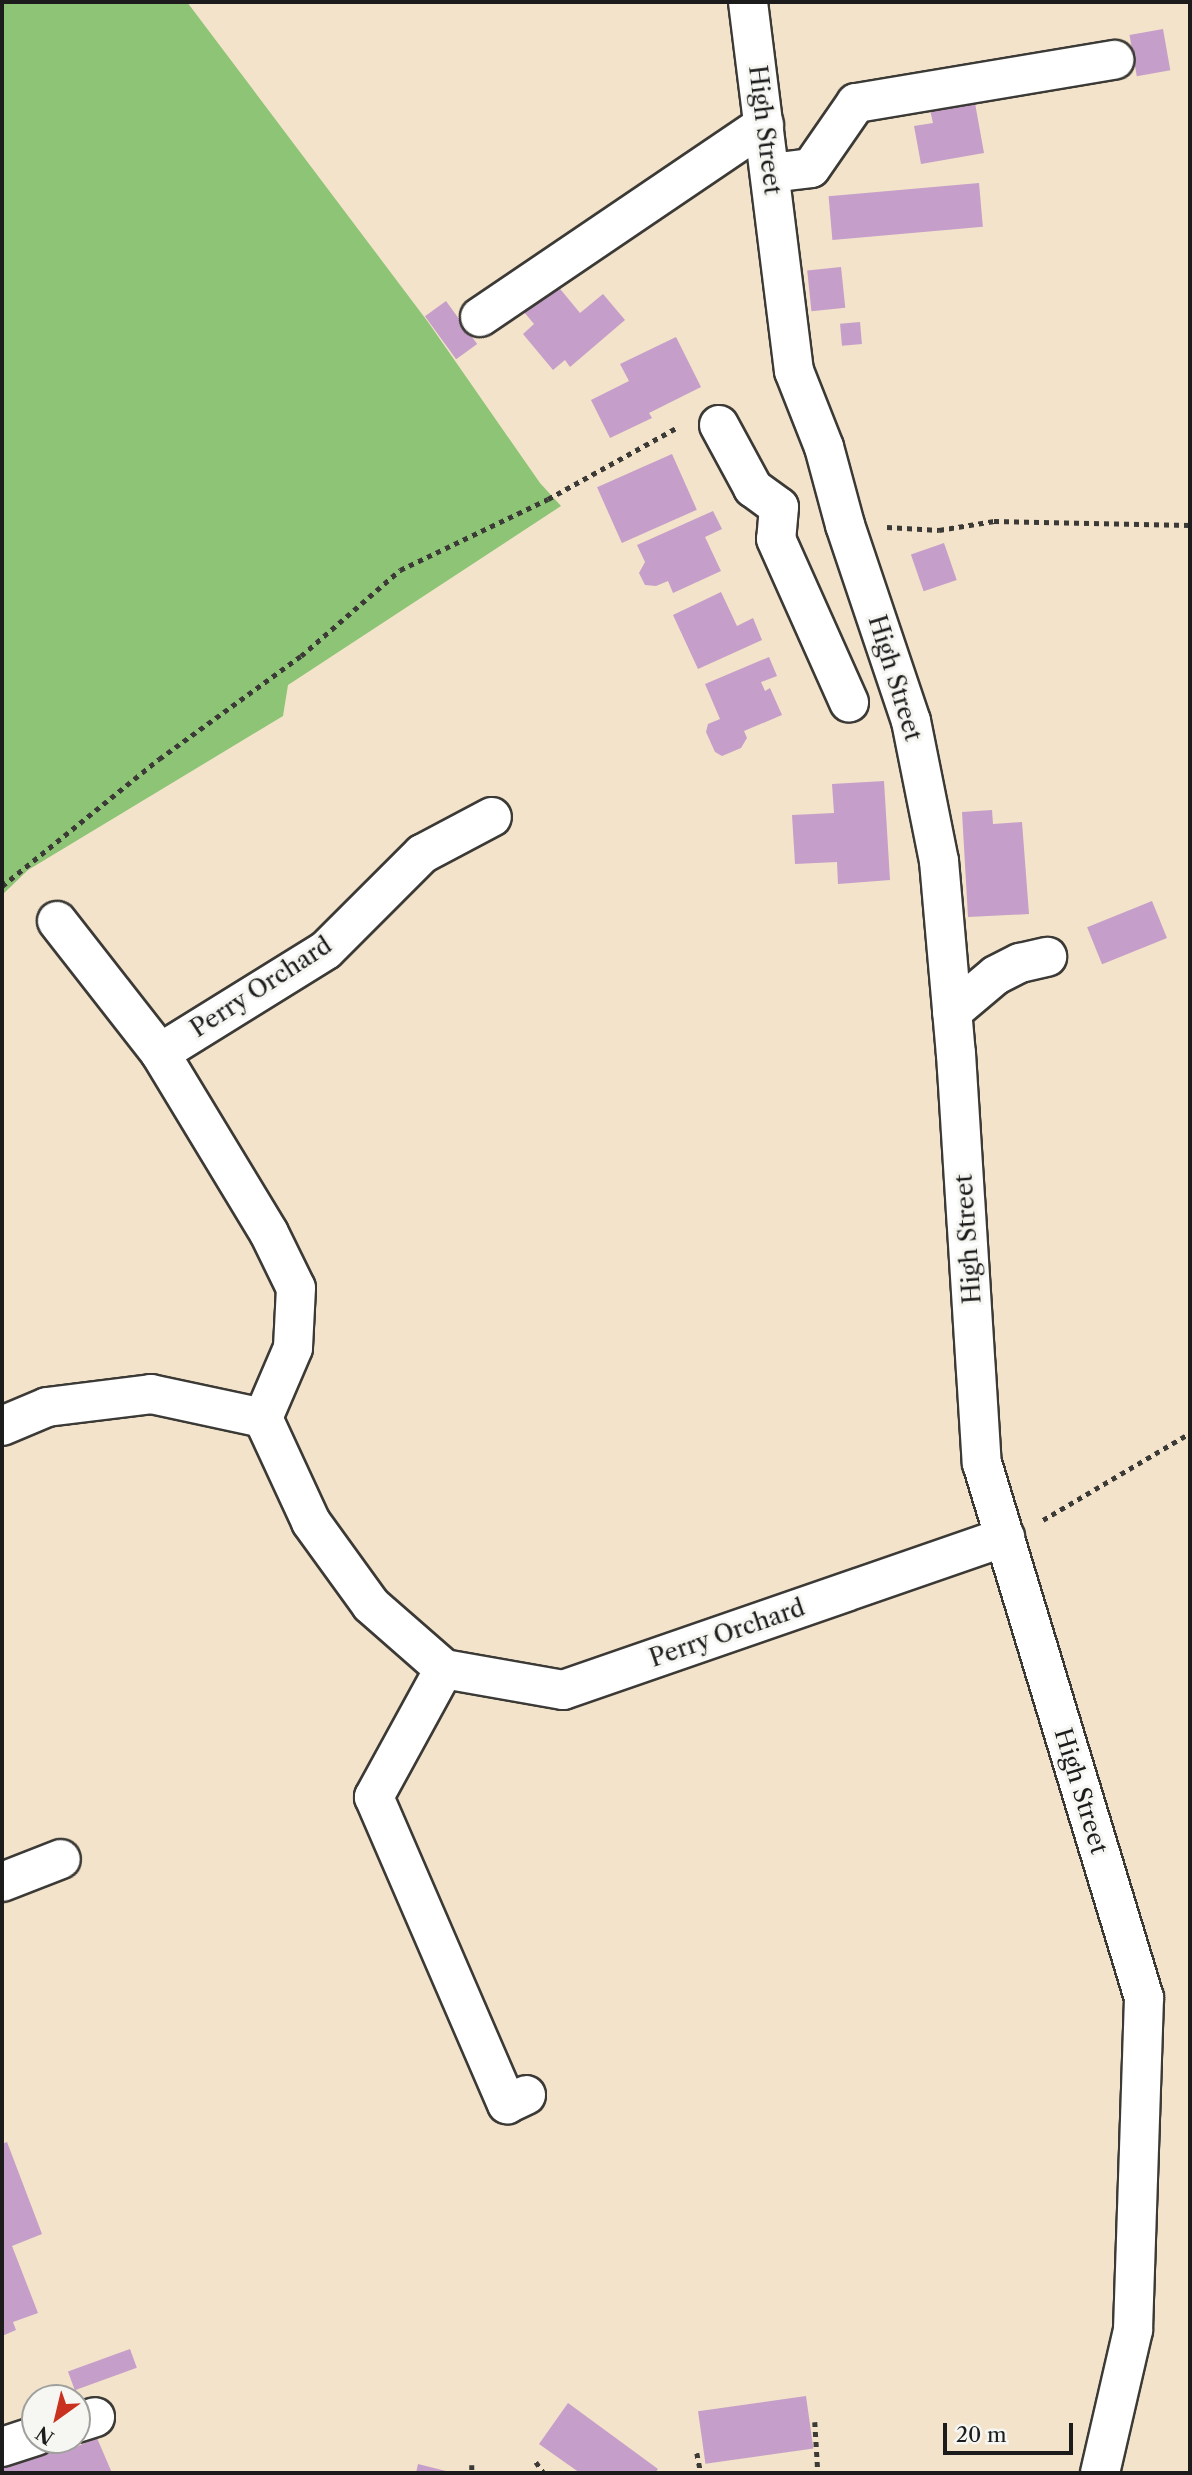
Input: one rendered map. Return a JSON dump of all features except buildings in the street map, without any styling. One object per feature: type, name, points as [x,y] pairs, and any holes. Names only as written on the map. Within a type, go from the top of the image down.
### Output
[{"type":"street","name":"High Street","points":[[748,2],[794,371],[824,447],[845,525],[911,721],[939,861],[952,1012],[982,1462],[1143,1998],[1133,2330],[1100,2473]]},
{"type":"street","points":[[771,173],[811,167],[856,103],[1114,60]]},
{"type":"street","points":[[480,317],[764,125]]},
{"type":"street","points":[[719,425],[753,488],[779,507]]},
{"type":"street","points":[[779,507],[834,485]]},
{"type":"street","points":[[779,507],[776,538],[849,702]]},
{"type":"street","name":"Perry Orchard","points":[[160,1053],[326,950],[422,853],[492,817]]},
{"type":"street","points":[[57,921],[160,1053],[269,1233],[296,1288],[293,1348],[263,1418],[311,1522],[371,1605],[444,1669],[374,1797],[507,2104],[526,2095]]},
{"type":"street","points":[[952,1012],[996,975],[1020,963],[1047,957]]},
{"type":"street","points":[[2,1426],[47,1407],[151,1394],[263,1418]]},
{"type":"street","name":"Perry Orchard","points":[[444,1669],[564,1690],[1005,1537]]},
{"type":"street","points":[[2,1882],[61,1859]]},
{"type":"street","points":[[2,2447],[21,2441]]},
{"type":"path","points":[[2,886],[159,759],[301,656],[400,570],[548,499],[682,425]]},
{"type":"path","points":[[845,525],[939,530],[994,521],[1190,525]]},
{"type":"path","points":[[1005,1537],[1036,1524],[1190,1433]]},
{"type":"path","points":[[815,2423],[818,2473]]},
{"type":"path","points":[[697,2453],[701,2473]]},
{"type":"path","points":[[536,2462],[544,2473]]},
{"type":"path","points":[[472,2465],[472,2473]]},
{"type":"green space","points":[[2,2],[187,2],[428,322],[540,483],[561,506],[288,685],[283,716],[28,870],[2,895]]}]
